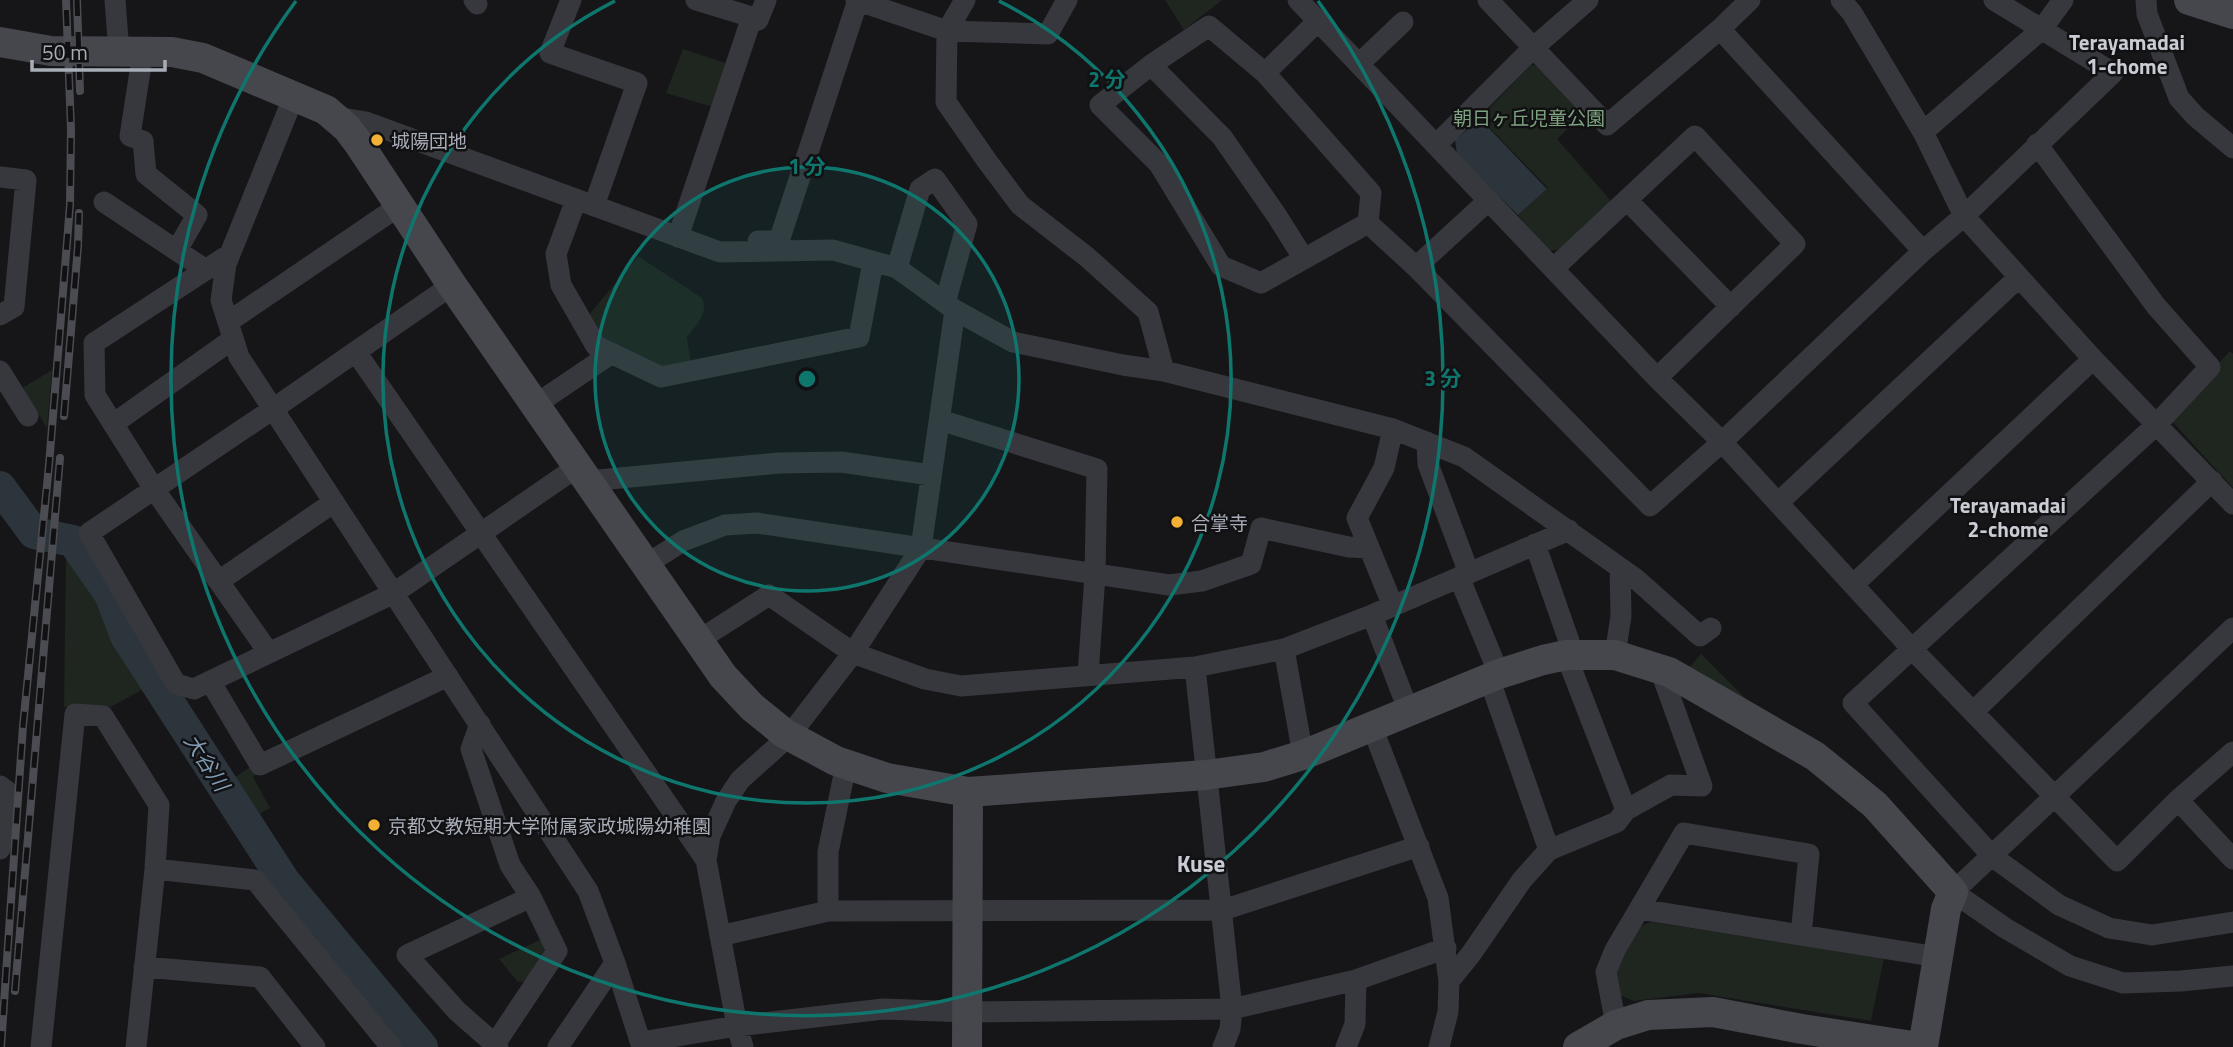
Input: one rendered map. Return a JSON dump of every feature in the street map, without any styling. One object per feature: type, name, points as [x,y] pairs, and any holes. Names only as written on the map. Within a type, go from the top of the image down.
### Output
[{"type":"street","points":[[115,0],[131,52],[130,135],[143,141],[146,174],[197,215],[177,250]]},
{"type":"street","points":[[571,0],[550,53],[637,83],[585,203],[556,254],[561,285],[596,346],[661,377],[859,337],[873,262]]},
{"type":"street","points":[[696,0],[758,20],[765,0]]},
{"type":"street","points":[[685,240],[779,241],[857,0],[947,31],[1048,34],[1067,0]]},
{"type":"street","points":[[965,0],[947,31],[946,102],[986,162],[1020,205],[1087,257],[1148,312],[1164,371]]},
{"type":"street","points":[[1298,0],[1657,378],[1722,442],[1912,649],[2118,861],[2178,800],[2233,752]]},
{"type":"street","points":[[1488,0],[1607,125],[1750,0]]},
{"type":"street","points":[[1436,145],[1533,48],[1588,0]]},
{"type":"street","points":[[1841,0],[1852,13],[1923,132],[1965,216],[2092,359],[2233,504]]},
{"type":"street","points":[[1368,223],[1416,267],[1650,506],[1722,442],[1923,251],[1965,216],[2113,73],[1993,0]]},
{"type":"street","points":[[1923,132],[2042,29],[2063,0]]},
{"type":"street","points":[[2146,0],[2147,15],[2179,97],[2195,116],[2233,148]]},
{"type":"street","points":[[2189,0],[2233,14]]},
{"type":"street","points":[[685,240],[752,17]]},
{"type":"street","points":[[1265,73],[1318,21]]},
{"type":"street","points":[[1359,64],[1403,22]]},
{"type":"street","points":[[1209,26],[1265,73],[1371,193],[1368,223],[1261,283],[1221,266],[1159,164],[1100,105],[1209,26]]},
{"type":"street","points":[[1720,29],[1923,251]]},
{"type":"street","points":[[0,42],[51,51],[172,52],[203,58],[337,117],[353,136],[452,285],[723,676],[752,707],[789,736],[846,765],[887,778],[968,792],[1206,775],[1264,766],[1303,755],[1494,676],[1543,660],[1568,654],[1615,655],[1669,672],[1815,756],[1875,806],[1953,892],[2005,928],[2070,966],[2123,983],[2233,976]]},
{"type":"street","points":[[1152,65],[1222,137],[1304,259]]},
{"type":"street","points":[[294,96],[226,264],[221,300],[239,357],[588,891],[642,1044],[737,1026],[883,1009],[967,1012],[1232,1009],[1356,979],[1446,948]]},
{"type":"street","points":[[337,117],[366,122],[720,252],[833,250],[897,268],[950,307],[1013,342],[1164,371],[1393,429],[1464,457],[1636,579],[1700,636],[1711,628]]},
{"type":"street","points":[[1554,268],[1695,136],[1795,244],[1657,378]]},
{"type":"street","points":[[2037,145],[2156,306],[2210,367],[2156,425],[1853,703],[1993,857],[2059,905],[2109,928],[2152,935],[2233,922]]},
{"type":"street","points":[[0,177],[26,180],[14,307],[0,316]]},
{"type":"street","points":[[743,1047],[706,860],[710,836],[726,801],[740,780],[789,736],[853,653],[921,548],[940,420],[951,328],[950,307],[967,224],[934,179],[920,189],[897,268]]},
{"type":"street","points":[[1416,267],[1489,200]]},
{"type":"street","points":[[1627,201],[1731,307]]},
{"type":"street","points":[[104,202],[206,270]]},
{"type":"street","points":[[113,424],[399,205]]},
{"type":"street","points":[[230,254],[94,343],[94,395],[154,489],[269,653]]},
{"type":"street","points":[[1778,503],[2019,277]]},
{"type":"street","points":[[452,285],[273,410],[89,533],[176,684],[194,689],[394,593],[480,533],[583,474],[841,462],[932,475]]},
{"type":"street","points":[[356,352],[706,860]]},
{"type":"street","points":[[535,405],[612,353]]},
{"type":"street","points":[[1853,585],[2092,359]]},
{"type":"street","points":[[0,371],[28,416]]},
{"type":"street","points":[[940,420],[1097,469],[1095,575],[1088,675]]},
{"type":"street","points":[[1393,429],[1384,468],[1357,518],[1393,606]]},
{"type":"street","points":[[1427,442],[1428,464],[1549,850]]},
{"type":"street","points":[[1973,712],[2212,481]]},
{"type":"street","points":[[219,581],[334,502]]},
{"type":"street","points":[[647,564],[683,541],[704,533],[725,526],[757,523],[1170,585],[1202,581],[1251,564],[1261,528],[1349,547],[1369,548]]},
{"type":"street","points":[[699,640],[769,595],[853,653],[925,679],[961,686],[1195,667],[1284,649],[1372,615],[1569,530]]},
{"type":"street","points":[[1535,544],[1569,641],[1568,654],[1626,810]]},
{"type":"street","points":[[1615,655],[1621,616],[1620,568]]},
{"type":"street","points":[[1372,615],[1409,712]]},
{"type":"street","points":[[1578,1047],[1616,1025],[1647,1015],[1713,1012],[1800,1038],[1921,1047],[1946,909],[1953,892],[2233,628]]},
{"type":"street","points":[[1284,649],[1303,755]]},
{"type":"street","points":[[1195,667],[1232,1009],[1230,1030],[1223,1047]]},
{"type":"street","points":[[1449,981],[1522,880],[1549,850],[1617,822],[1626,810],[1671,785],[1702,786],[1660,669]]},
{"type":"street","points":[[210,681],[260,765],[448,676]]},
{"type":"street","points":[[41,1047],[75,714],[103,716],[159,805],[136,1047]]},
{"type":"street","points":[[480,724],[471,750],[510,865],[531,897],[557,951],[496,1046],[457,1011],[407,955],[531,897]]},
{"type":"street","points":[[1372,727],[1438,898],[1449,981],[1448,1013],[1439,1047]]},
{"type":"street","points":[[828,911],[828,852],[846,765]]},
{"type":"street","points":[[0,786],[8,792],[0,849]]},
{"type":"street","points":[[967,1047],[968,792]]},
{"type":"street","points":[[2178,800],[2233,859]]},
{"type":"street","points":[[1616,1025],[1606,972],[1615,950],[1684,833],[1809,854],[1801,935]]},
{"type":"street","points":[[720,936],[828,911],[1223,910],[1419,846]]},
{"type":"street","points":[[155,869],[255,880],[391,1047]]},
{"type":"street","points":[[1639,909],[1938,957]]},
{"type":"street","points":[[558,1047],[615,963]]},
{"type":"street","points":[[144,967],[260,977],[316,1047]]},
{"type":"street","points":[[1346,1047],[1355,1024],[1356,979]]},
{"type":"green space","points":[[1165,0],[1222,0],[1184,30]]},
{"type":"green space","points":[[683,49],[732,65],[716,108],[666,93]]},
{"type":"green space","name":"朝日ヶ丘児童公園","points":[[1531,65],[1539,66],[1584,113],[1557,139],[1613,203],[1562,249],[1548,251],[1518,215],[1548,188],[1480,118]]},
{"type":"green space","points":[[638,256],[702,298],[703,314],[687,337],[691,364],[661,371],[600,341],[588,316]]},
{"type":"green space","points":[[2230,351],[2233,354],[2233,488],[2168,417]]},
{"type":"green space","points":[[52,370],[47,428],[22,388]]},
{"type":"green space","points":[[66,557],[82,562],[106,596],[117,624],[151,685],[107,709],[64,707]]},
{"type":"green space","points":[[1701,654],[1748,701],[1688,669]]},
{"type":"green space","points":[[252,766],[257,773],[253,777],[270,808],[252,818],[229,781]]},
{"type":"green space","points":[[1651,922],[1884,958],[1871,1021],[1698,993],[1634,1001],[1617,994],[1615,971],[1640,926]]},
{"type":"green space","points":[[542,939],[545,956],[541,966],[531,981],[518,982],[499,959]]},
{"type":"shaded area","points":[[1480,119],[1547,189],[1518,215],[1457,154],[1455,140]]},
{"type":"waterway","name":"大谷川","points":[[0,487],[34,533],[73,541],[110,594],[126,636],[284,881],[422,1047]]},
{"type":"railway","points":[[1,1047],[23,726],[49,465],[70,205],[71,129],[66,0]]},
{"type":"railway","points":[[77,0],[80,91]]},
{"type":"railway","points":[[64,416],[79,213]]},
{"type":"railway","points":[[15,991],[60,458]]},
{"type":"place","name":"城陽団地","points":[[377,140]]},
{"type":"place","name":"合掌寺","points":[[1177,522]]},
{"type":"place","name":"京都文教短期大学附属家政城陽幼稚園","points":[[374,825]]},
{"type":"district","name":"Terayamadai 1-chome","points":[[2127,54]]},
{"type":"district","name":"Terayamadai 2-chome","points":[[2008,517]]},
{"type":"district","name":"Kuse","points":[[1201,863]]}]
